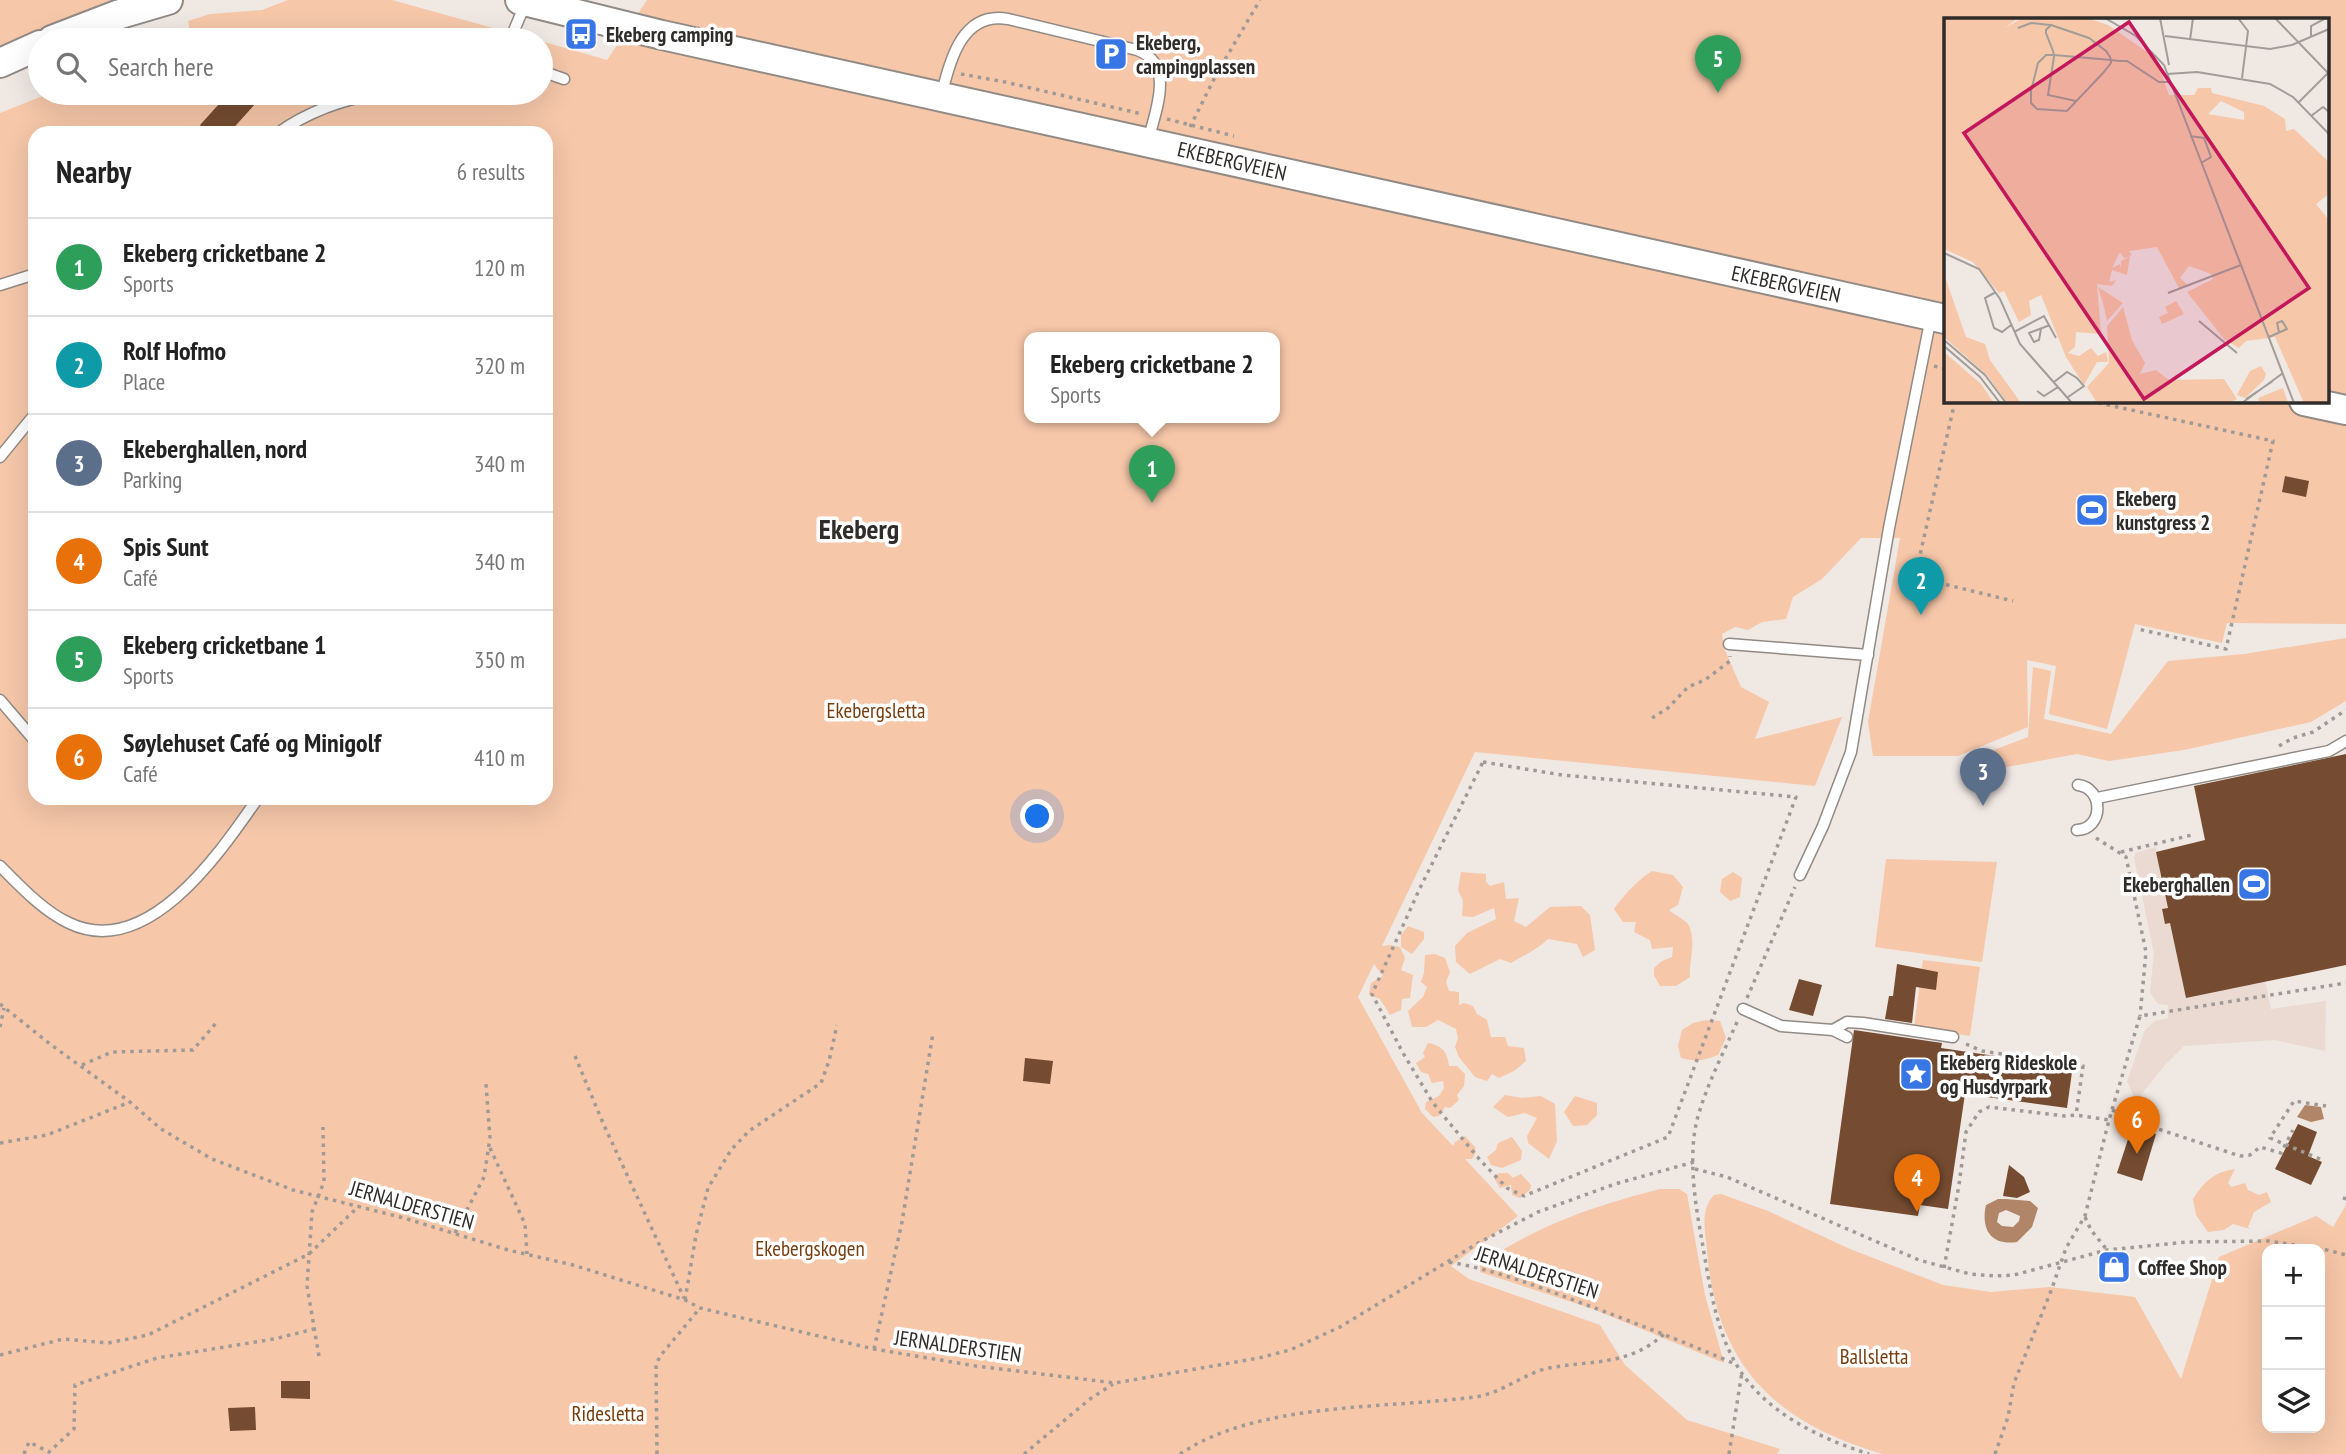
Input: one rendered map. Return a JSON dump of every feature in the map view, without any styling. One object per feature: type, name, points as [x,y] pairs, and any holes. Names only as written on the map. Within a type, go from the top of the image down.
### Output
[{"type":"street","points":[[83,28],[168,0]]},
{"type":"street","name":"EKEBERGVEIEN","points":[[523,1],[638,30],[944,85],[1151,129],[1938,318]]},
{"type":"street","points":[[0,62],[28,50]]},
{"type":"street","points":[[2309,402],[2346,410]]},
{"type":"lane","points":[[514,28],[523,1]]},
{"type":"lane","points":[[944,85],[964,35],[972,26],[991,18],[1008,19],[1145,53],[1156,64],[1161,82],[1151,129]]},
{"type":"lane","points":[[553,75],[564,79]]},
{"type":"lane","points":[[288,126],[331,105]]},
{"type":"lane","points":[[0,285],[28,276]]},
{"type":"lane","points":[[1800,875],[1823,826],[1851,752],[1889,528],[1938,318]]},
{"type":"lane","points":[[0,457],[28,423]]},
{"type":"lane","points":[[1729,644],[1868,655]]},
{"type":"lane","points":[[0,700],[28,733]]},
{"type":"lane","points":[[2097,799],[2329,751],[2346,741]]},
{"type":"lane","points":[[2078,785],[2090,789],[2097,799],[2096,819],[2082,829]]},
{"type":"lane","points":[[0,866],[40,902],[71,924],[88,929],[121,928],[154,916],[184,890],[253,805]]},
{"type":"lane","points":[[1742,1009],[1781,1026],[1833,1030],[1847,1037]]},
{"type":"lane","points":[[1833,1030],[1847,1022],[1953,1037]]},
{"type":"path","points":[[944,85],[1005,82],[1151,129],[1191,125],[1259,0]]},
{"type":"path","points":[[1955,402],[1915,577],[2012,601]]},
{"type":"path","points":[[2094,402],[2273,442],[2226,649],[2138,629]]},
{"type":"path","points":[[1653,718],[1668,708],[1688,687],[1705,680],[1730,662],[1729,644]]},
{"type":"path","points":[[2276,748],[2293,738],[2313,732],[2346,710]]},
{"type":"path","points":[[1483,762],[1562,775],[1796,797],[1668,1137],[1524,1196],[1507,1188],[1433,1103],[1372,994],[1420,888],[1483,762]]},
{"type":"path","points":[[1994,1454],[2008,1417],[2014,1383],[2060,1262],[2085,1216],[2109,1120],[2140,1016],[2146,952],[2126,857],[2082,829]]},
{"type":"path","points":[[2121,852],[2192,835]]},
{"type":"path","points":[[2140,1016],[2346,983]]},
{"type":"path","points":[[0,1027],[2,1006]]},
{"type":"path","name":"JERNALDERSTIEN","points":[[2,1006],[130,1102],[161,1129],[212,1159],[257,1177],[594,1271],[685,1300],[700,1308],[874,1349],[976,1366],[1115,1383],[1259,1358],[1290,1350],[1340,1327],[1447,1262],[1483,1268],[1512,1277],[1736,1364]]},
{"type":"path","points":[[82,1065],[112,1052],[193,1050],[216,1023]]},
{"type":"path","points":[[685,1300],[696,1235],[708,1188],[731,1150],[749,1131],[821,1083],[837,1026]]},
{"type":"path","points":[[874,1349],[902,1222],[933,1032]]},
{"type":"path","points":[[1953,1037],[1982,1051],[2083,1066],[2076,1115]]},
{"type":"path","points":[[575,1056],[685,1300]]},
{"type":"path","points":[[455,1233],[484,1177],[489,1146],[486,1084]]},
{"type":"path","points":[[2320,1159],[2270,1138],[2294,1101],[2326,1106]]},
{"type":"path","points":[[0,1143],[47,1135],[130,1102]]},
{"type":"path","points":[[1944,1268],[1966,1132],[1979,1112],[1989,1107],[2109,1120]]},
{"type":"path","points":[[2112,1110],[2146,1125],[2232,1154],[2250,1155],[2260,1147],[2281,1153],[2292,1130]]},
{"type":"path","points":[[318,1356],[307,1286],[312,1212],[324,1182],[323,1128]]},
{"type":"path","points":[[489,1146],[525,1224],[527,1254]]},
{"type":"path","points":[[1447,1262],[1515,1223],[1559,1203],[1694,1162],[1695,1196],[1705,1259],[1719,1318],[1736,1364],[1770,1404],[1789,1418],[1824,1437],[1869,1454]]},
{"type":"path","points":[[1695,1169],[1727,1177],[1919,1260],[1970,1274],[2014,1275],[2107,1250],[2187,1242],[2269,1241],[2346,1255]]},
{"type":"path","points":[[2344,1200],[2346,1194]]},
{"type":"path","points":[[0,1355],[63,1339],[108,1342],[148,1335],[309,1254],[359,1206]]},
{"type":"path","points":[[2085,1216],[2091,1230],[2107,1250]]},
{"type":"path","points":[[657,1454],[656,1364],[700,1308]]},
{"type":"path","points":[[24,1454],[29,1442],[49,1452],[74,1429],[75,1385],[157,1358],[274,1339],[314,1329]]},
{"type":"path","points":[[1180,1454],[1200,1440],[1273,1417],[1479,1397],[1547,1368],[1600,1363],[1633,1354],[1649,1347],[1664,1334]]},
{"type":"path","points":[[1729,1454],[1742,1371]]},
{"type":"path","points":[[1024,1454],[1090,1399],[1115,1383]]},
{"type":"shaded area","points":[[2156,847],[2168,908],[2162,910],[2165,924],[2170,923],[2186,998],[2265,981],[2271,1009],[2326,1001],[2325,1051],[2275,1040],[2184,1046],[2136,1101],[2127,1081],[2145,1030],[2155,1021],[2168,1018],[2168,1005],[2158,1004],[2150,992],[2154,953],[2134,858],[2136,853]]},
{"type":"shaded area","points":[[2305,1105],[2321,1107],[2324,1119],[2311,1122],[2297,1117]]},
{"type":"shaded area","points":[[1998,1199],[2030,1201],[2038,1208],[2032,1227],[2017,1242],[2000,1241],[1989,1233],[1986,1227],[1986,1205]],"holes":[[[2006,1210],[2020,1216],[2013,1227],[2002,1226],[1997,1222],[1999,1213]]]},
{"type":"green space","points":[[0,0],[135,0],[43,28],[28,28],[28,35],[0,47]]},
{"type":"green space","points":[[288,0],[392,0],[493,28],[189,28],[188,21],[210,14],[262,10]]},
{"type":"green space","name":"Ekebergsletta","points":[[647,0],[2346,0],[2346,624],[2227,623],[2222,643],[2135,624],[2107,729],[2049,714],[2056,666],[2027,660],[2028,727],[1958,756],[1873,756],[1868,722],[1900,538],[1861,538],[1822,579],[1793,597],[1786,619],[1762,622],[1748,630],[1735,627],[1722,634],[1724,648],[1741,687],[1769,702],[1755,739],[1842,717],[1815,786],[1475,752],[1382,946],[1400,947],[1405,958],[1401,970],[1413,975],[1410,998],[1402,999],[1401,1010],[1390,1015],[1380,999],[1369,995],[1371,983],[1383,976],[1374,964],[1358,997],[1422,1113],[1453,1146],[1465,1136],[1476,1152],[1472,1159],[1465,1159],[1518,1216],[1451,1266],[1469,1279],[1600,1325],[1625,1365],[1687,1420],[1780,1449],[1777,1454],[0,1454],[0,113],[28,102],[28,105],[553,105],[553,44],[607,60]]},
{"type":"green space","points":[[2346,638],[2346,701],[2311,722],[2184,750],[2109,761],[2077,754],[1996,769],[1978,756],[2028,737],[2033,667],[2051,671],[2044,719],[2111,734],[2168,661],[2244,654]]},
{"type":"green space","points":[[1886,859],[1997,862],[1982,962],[1875,947]]},
{"type":"green space","points":[[1652,871],[1673,875],[1683,887],[1678,905],[1669,910],[1688,924],[1692,950],[1690,977],[1676,986],[1660,986],[1654,975],[1654,968],[1672,957],[1673,947],[1652,949],[1650,940],[1634,932],[1636,922],[1623,922],[1614,909],[1642,878]]},
{"type":"green space","points":[[1461,872],[1486,874],[1486,882],[1490,886],[1504,882],[1506,899],[1519,898],[1514,921],[1526,927],[1550,907],[1581,906],[1590,915],[1595,950],[1583,957],[1577,944],[1548,939],[1511,963],[1500,959],[1470,974],[1456,962],[1455,946],[1467,933],[1496,919],[1494,908],[1473,917],[1462,916],[1463,901],[1458,890]]},
{"type":"green space","points":[[1733,872],[1742,878],[1740,897],[1730,901],[1720,892],[1722,879]]},
{"type":"green space","points":[[1408,926],[1424,932],[1424,939],[1412,954],[1401,947],[1401,935]]},
{"type":"green space","points":[[1435,954],[1445,958],[1450,972],[1446,982],[1449,991],[1459,992],[1459,1005],[1464,1003],[1473,1006],[1477,1014],[1487,1020],[1491,1037],[1505,1037],[1508,1046],[1524,1048],[1526,1061],[1514,1071],[1499,1078],[1492,1074],[1487,1081],[1475,1077],[1459,1057],[1455,1047],[1458,1038],[1456,1029],[1438,1020],[1426,1027],[1412,1027],[1408,1011],[1423,997],[1427,987],[1421,982],[1425,955]]},
{"type":"green space","points":[[1923,960],[1980,967],[1970,1036],[1914,1027]]},
{"type":"green space","points":[[1720,1021],[1726,1038],[1718,1055],[1700,1060],[1681,1058],[1678,1046],[1682,1030],[1693,1023]]},
{"type":"green space","points":[[1428,1043],[1441,1048],[1449,1066],[1457,1066],[1465,1074],[1464,1086],[1457,1095],[1459,1100],[1450,1108],[1445,1107],[1439,1116],[1433,1117],[1425,1109],[1426,1102],[1439,1096],[1444,1088],[1443,1081],[1432,1083],[1428,1074],[1421,1072],[1416,1063],[1425,1057],[1423,1053]]},
{"type":"green space","points":[[1505,1095],[1522,1098],[1541,1096],[1555,1104],[1557,1141],[1549,1159],[1528,1143],[1527,1136],[1537,1118],[1525,1113],[1508,1117],[1493,1107]]},
{"type":"green space","points":[[1575,1096],[1597,1103],[1597,1115],[1587,1125],[1573,1126],[1564,1112]]},
{"type":"green space","points":[[1512,1137],[1522,1151],[1521,1160],[1502,1168],[1491,1165],[1487,1157],[1496,1150],[1498,1143]]},
{"type":"green space","points":[[2235,1169],[2228,1183],[2231,1187],[2245,1183],[2248,1190],[2259,1195],[2267,1192],[2271,1202],[2254,1212],[2248,1227],[2250,1229],[2233,1224],[2224,1230],[2208,1232],[2196,1215],[2193,1199],[2210,1179]]},
{"type":"green space","points":[[1499,1173],[1508,1173],[1513,1178],[1521,1174],[1531,1185],[1530,1190],[1520,1198],[1512,1195],[1511,1185],[1500,1188],[1494,1178]]},
{"type":"green space","points":[[1660,1189],[1679,1189],[1687,1194],[1705,1295],[1724,1363],[1593,1309],[1480,1272],[1480,1264],[1546,1227],[1589,1210]]},
{"type":"green space","name":"Ballsletta","points":[[1721,1194],[1943,1285],[1991,1292],[2050,1287],[2135,1297],[2181,1379],[2219,1257],[2316,1216],[2333,1227],[2346,1205],[2346,1454],[1883,1454],[1845,1441],[1811,1425],[1782,1406],[1758,1384],[1738,1357],[1723,1326],[1713,1291],[1705,1236],[1707,1207],[1714,1195]]},
{"type":"building","points":[[218,105],[254,105],[235,126],[200,125]]},
{"type":"building","points":[[2285,476],[2309,481],[2306,497],[2282,492]]},
{"type":"building","name":"Ekeberghallen","points":[[2346,754],[2346,965],[2186,998],[2170,923],[2165,924],[2162,909],[2168,908],[2156,852],[2205,840],[2194,786]]},
{"type":"building","points":[[1897,964],[1938,972],[1936,990],[1916,987],[1912,1023],[1885,1019],[1889,996],[1893,996]]},
{"type":"building","points":[[1799,979],[1822,985],[1813,1016],[1789,1010]]},
{"type":"building","points":[[1854,1030],[1942,1043],[1941,1048],[2056,1065],[2055,1070],[2072,1072],[2067,1108],[1965,1094],[1948,1209],[1920,1205],[1918,1216],[1830,1204]]},
{"type":"building","points":[[1025,1058],[1053,1061],[1050,1084],[1023,1081]]},
{"type":"building","points":[[2298,1124],[2317,1132],[2308,1156],[2322,1162],[2311,1185],[2275,1169]]},
{"type":"building","points":[[2132,1127],[2156,1134],[2142,1181],[2117,1173]]},
{"type":"building","points":[[2009,1165],[2024,1177],[2030,1192],[2017,1198],[2003,1196]]},
{"type":"building","name":"Coffee Shop","points":[[2121,1256],[2125,1271],[2106,1277],[2102,1262]]},
{"type":"building","points":[[281,1381],[310,1381],[310,1399],[281,1398]]},
{"type":"building","points":[[255,1407],[256,1430],[230,1431],[228,1408]]},
{"type":"place","name":"Ekeberg camping","points":[[581,34]]},
{"type":"place","name":"Ekeberg, campingplassen","points":[[1111,54]]},
{"type":"place","name":"Ekeberg cricketbane 1","points":[[1718,93]]},
{"type":"place","name":"Ekeberg cricketbane 2","points":[[1152,503]]},
{"type":"place","name":"Ekeberg kunstgress 2","points":[[2092,510]]},
{"type":"place","name":"Rolf Hofmo","points":[[1921,615]]},
{"type":"place","name":"Ekeberghallen, nord","points":[[1983,806]]},
{"type":"place","name":"Ekeberghallen","points":[[2254,884]]},
{"type":"place","name":"Ekeberg Rideskole og Husdyrpark","points":[[1916,1074]]},
{"type":"place","name":"Søylehuset Café og Minigolf","points":[[2137,1154]]},
{"type":"place","name":"Spis Sunt","points":[[1917,1212]]},
{"type":"place","name":"Coffee Shop","points":[[2114,1267]]},
{"type":"district","name":"Ekeberg","points":[[859,528]]},
{"type":"park label","name":"Ekebergskogen","points":[[810,1248]]},
{"type":"park label","name":"Ridesletta","points":[[608,1413]]}]
